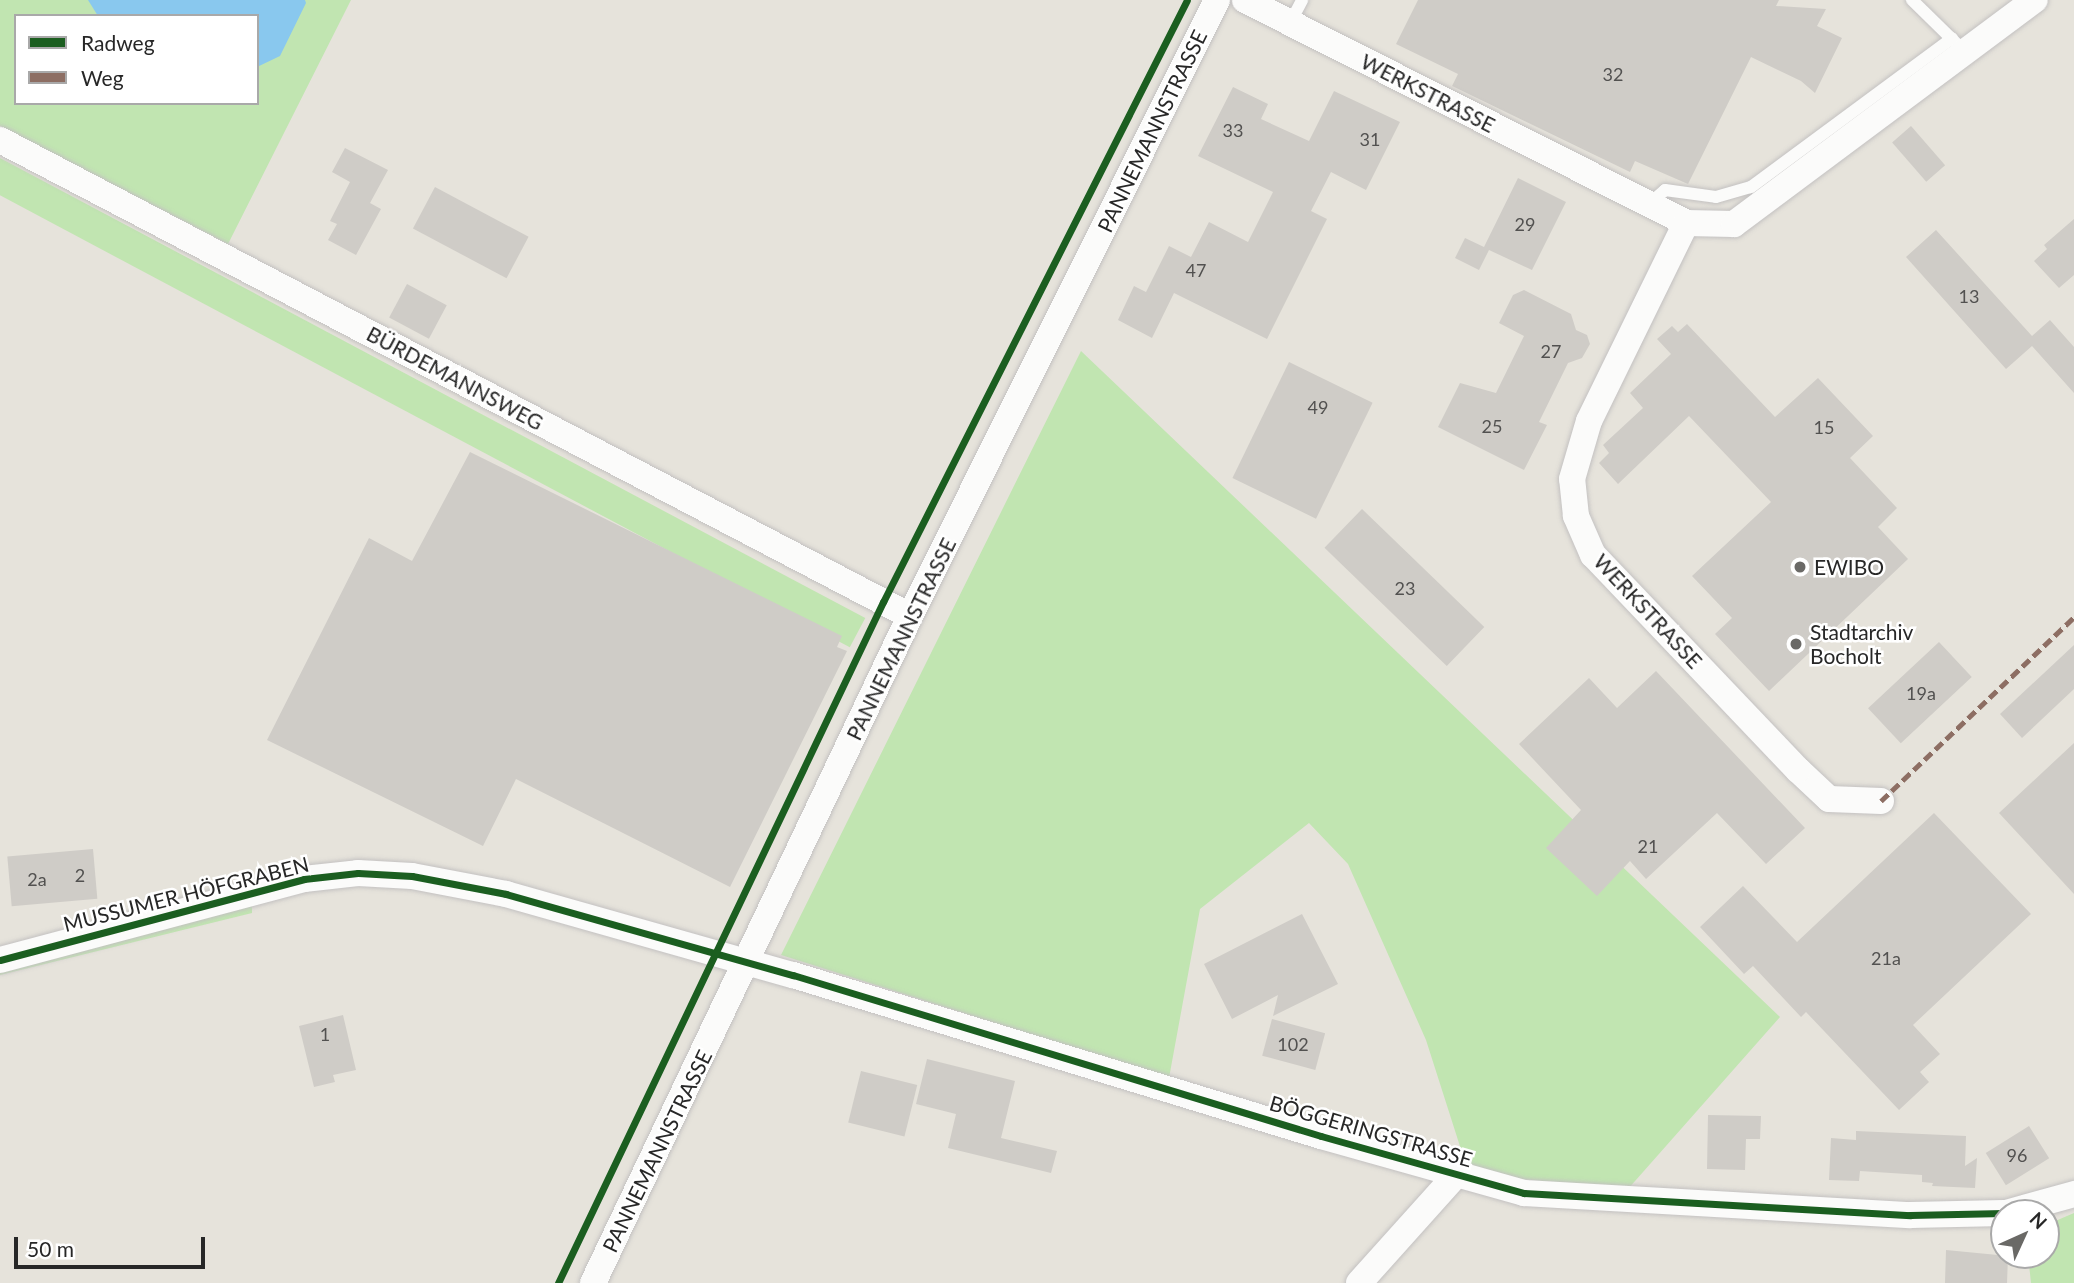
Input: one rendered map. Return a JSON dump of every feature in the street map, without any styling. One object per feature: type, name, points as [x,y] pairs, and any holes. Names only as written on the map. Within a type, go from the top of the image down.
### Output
[{"type":"street","name":"PANNEMANNSTRASSE","points":[[593,1283],[748,963],[910,616],[1217,0]]},
{"type":"street","name":"WERKSTRASSE","points":[[1245,0],[1296,12],[1686,223],[1734,224],[1958,45],[2035,0]]},
{"type":"street","name":"BÜRDEMANNSWEG","points":[[0,140],[910,616]]},
{"type":"street","name":"WERKSTRASSE","points":[[1686,223],[1589,421],[1572,479],[1576,516],[1593,555],[1829,799],[1881,801]]},
{"type":"street","name":"MUSSUMER HÖFGRABEN","points":[[0,960],[304,879],[358,873],[412,876],[506,894],[748,963]]},
{"type":"street","name":"BÖGGERINGSTRASSE","points":[[748,963],[1524,1193],[1910,1214],[1990,1213]]},
{"type":"street","name":"BÖGGERINGSTRASSE","points":[[1359,1283],[1456,1175]]},
{"type":"street","name":"BÖGGERINGSTRASSE","points":[[2056,1199],[2074,1194]]},
{"type":"lane","points":[[1648,204],[1665,190],[1716,197],[1734,196],[1958,45],[1912,0]]},
{"type":"green space","points":[[0,0],[351,0],[228,244],[0,126]]},
{"type":"green space","points":[[0,158],[865,618],[850,647],[0,195]]},
{"type":"green space","points":[[1081,351],[1780,1017],[1628,1189],[1499,1177],[1465,1162],[1426,1040],[1348,864],[1309,823],[1200,909],[1169,1078],[781,955]]},
{"type":"green space","points":[[252,903],[252,913],[0,975],[0,970]]},
{"type":"green space","points":[[2074,1213],[2074,1283],[2031,1283],[2030,1269],[2060,1269],[2060,1219]]},
{"type":"water","points":[[88,0],[305,0],[306,3],[280,56],[259,66],[259,14],[97,14]]},
{"type":"building","points":[[1418,0],[1779,0],[1776,6],[1826,9],[1817,26],[1842,38],[1815,93],[1801,81],[1751,57],[1688,184],[1635,161],[1630,172],[1452,86],[1458,74],[1396,44]]},
{"type":"building","points":[[1233,87],[1268,104],[1261,119],[1309,141],[1334,91],[1400,122],[1366,190],[1331,172],[1311,211],[1327,219],[1267,339],[1174,293],[1152,338],[1118,320],[1134,286],[1146,292],[1169,246],[1191,257],[1209,222],[1248,242],[1273,192],[1198,156]]},
{"type":"building","points":[[1911,126],[1945,165],[1926,182],[1892,142]]},
{"type":"building","points":[[345,148],[388,170],[370,203],[381,209],[356,255],[328,240],[337,224],[330,221],[350,182],[332,172]]},
{"type":"building","points":[[1518,178],[1566,202],[1532,270],[1489,250],[1479,270],[1455,258],[1465,238],[1484,247]]},
{"type":"building","points":[[435,187],[529,237],[507,278],[413,228]]},
{"type":"building","points":[[2074,219],[2074,275],[2059,288],[2034,261],[2047,249],[2044,245]]},
{"type":"building","points":[[1936,230],[2032,336],[2050,320],[2074,347],[2074,393],[2032,346],[2006,369],[1906,257]]},
{"type":"building","points":[[407,284],[447,305],[429,339],[389,318]]},
{"type":"building","points":[[1524,290],[1571,314],[1576,330],[1587,335],[1590,344],[1582,358],[1568,363],[1539,422],[1547,425],[1524,470],[1438,427],[1460,383],[1496,393],[1524,336],[1499,323],[1513,295]]},
{"type":"building","points":[[1687,324],[1775,417],[1818,378],[1873,436],[1850,458],[1897,508],[1878,527],[1908,559],[1769,691],[1715,634],[1732,618],[1692,576],[1771,502],[1689,416],[1618,484],[1599,463],[1609,453],[1603,445],[1643,408],[1630,393],[1671,354],[1657,339],[1672,326],[1678,332]]},
{"type":"building","points":[[1289,362],[1373,403],[1316,519],[1232,478]]},
{"type":"building","points":[[470,452],[842,636],[837,647],[847,651],[730,887],[516,779],[483,846],[267,740],[369,538],[412,561]]},
{"type":"building","points":[[1362,509],[1484,627],[1447,666],[1324,548]]},
{"type":"building","points":[[1939,642],[1972,677],[1901,743],[1868,708]]},
{"type":"building","points":[[2074,645],[2074,689],[2022,738],[2000,714]]},
{"type":"building","points":[[1656,671],[1805,828],[1766,864],[1717,813],[1646,879],[1630,861],[1597,896],[1546,848],[1581,810],[1519,744],[1589,678],[1617,708]]},
{"type":"building","points":[[2074,743],[2074,894],[1999,813]]},
{"type":"building","points":[[1934,813],[2031,914],[1913,1025],[1940,1054],[1920,1072],[1929,1082],[1899,1110],[1806,1012],[1801,1017],[1753,966],[1744,974],[1700,927],[1743,886],[1797,942]]},
{"type":"building","points":[[93,849],[97,899],[12,906],[7,856]]},
{"type":"building","points":[[1302,914],[1338,984],[1273,1016],[1278,995],[1232,1019],[1204,964]]},
{"type":"building","points":[[343,1015],[356,1070],[333,1075],[335,1082],[314,1087],[299,1026]]},
{"type":"building","points":[[1272,1019],[1325,1033],[1315,1070],[1262,1056]]},
{"type":"building","points":[[927,1059],[1015,1081],[1001,1138],[1057,1151],[1051,1173],[948,1148],[956,1114],[916,1104]]},
{"type":"building","points":[[861,1071],[917,1085],[904,1136],[848,1122]]},
{"type":"building","points":[[1708,1115],[1761,1116],[1760,1139],[1746,1139],[1745,1170],[1707,1169]]},
{"type":"building","points":[[2029,1126],[2049,1158],[2006,1185],[1986,1153]]},
{"type":"building","points":[[1856,1131],[1966,1136],[1965,1166],[1977,1158],[1975,1188],[1932,1186],[1933,1183],[1922,1182],[1922,1175],[1860,1171],[1859,1181],[1829,1180],[1831,1138],[1856,1140]]},
{"type":"building","points":[[1946,1250],[1990,1254],[1990,1269],[2008,1269],[2007,1283],[1945,1283]]},
{"type":"marked path","points":[[1881,801],[2074,617]]},
{"type":"cycle path","points":[[558,1283],[883,602],[1187,0]]},
{"type":"cycle path","points":[[0,960],[304,879],[358,873],[412,876],[506,894],[793,975],[1321,1136],[1524,1193],[1910,1215],[1990,1213]]},
{"type":"place","name":"EWIBO","points":[[1800,567]]},
{"type":"place","name":"Stadtarchiv Bocholt","points":[[1796,644]]}]
